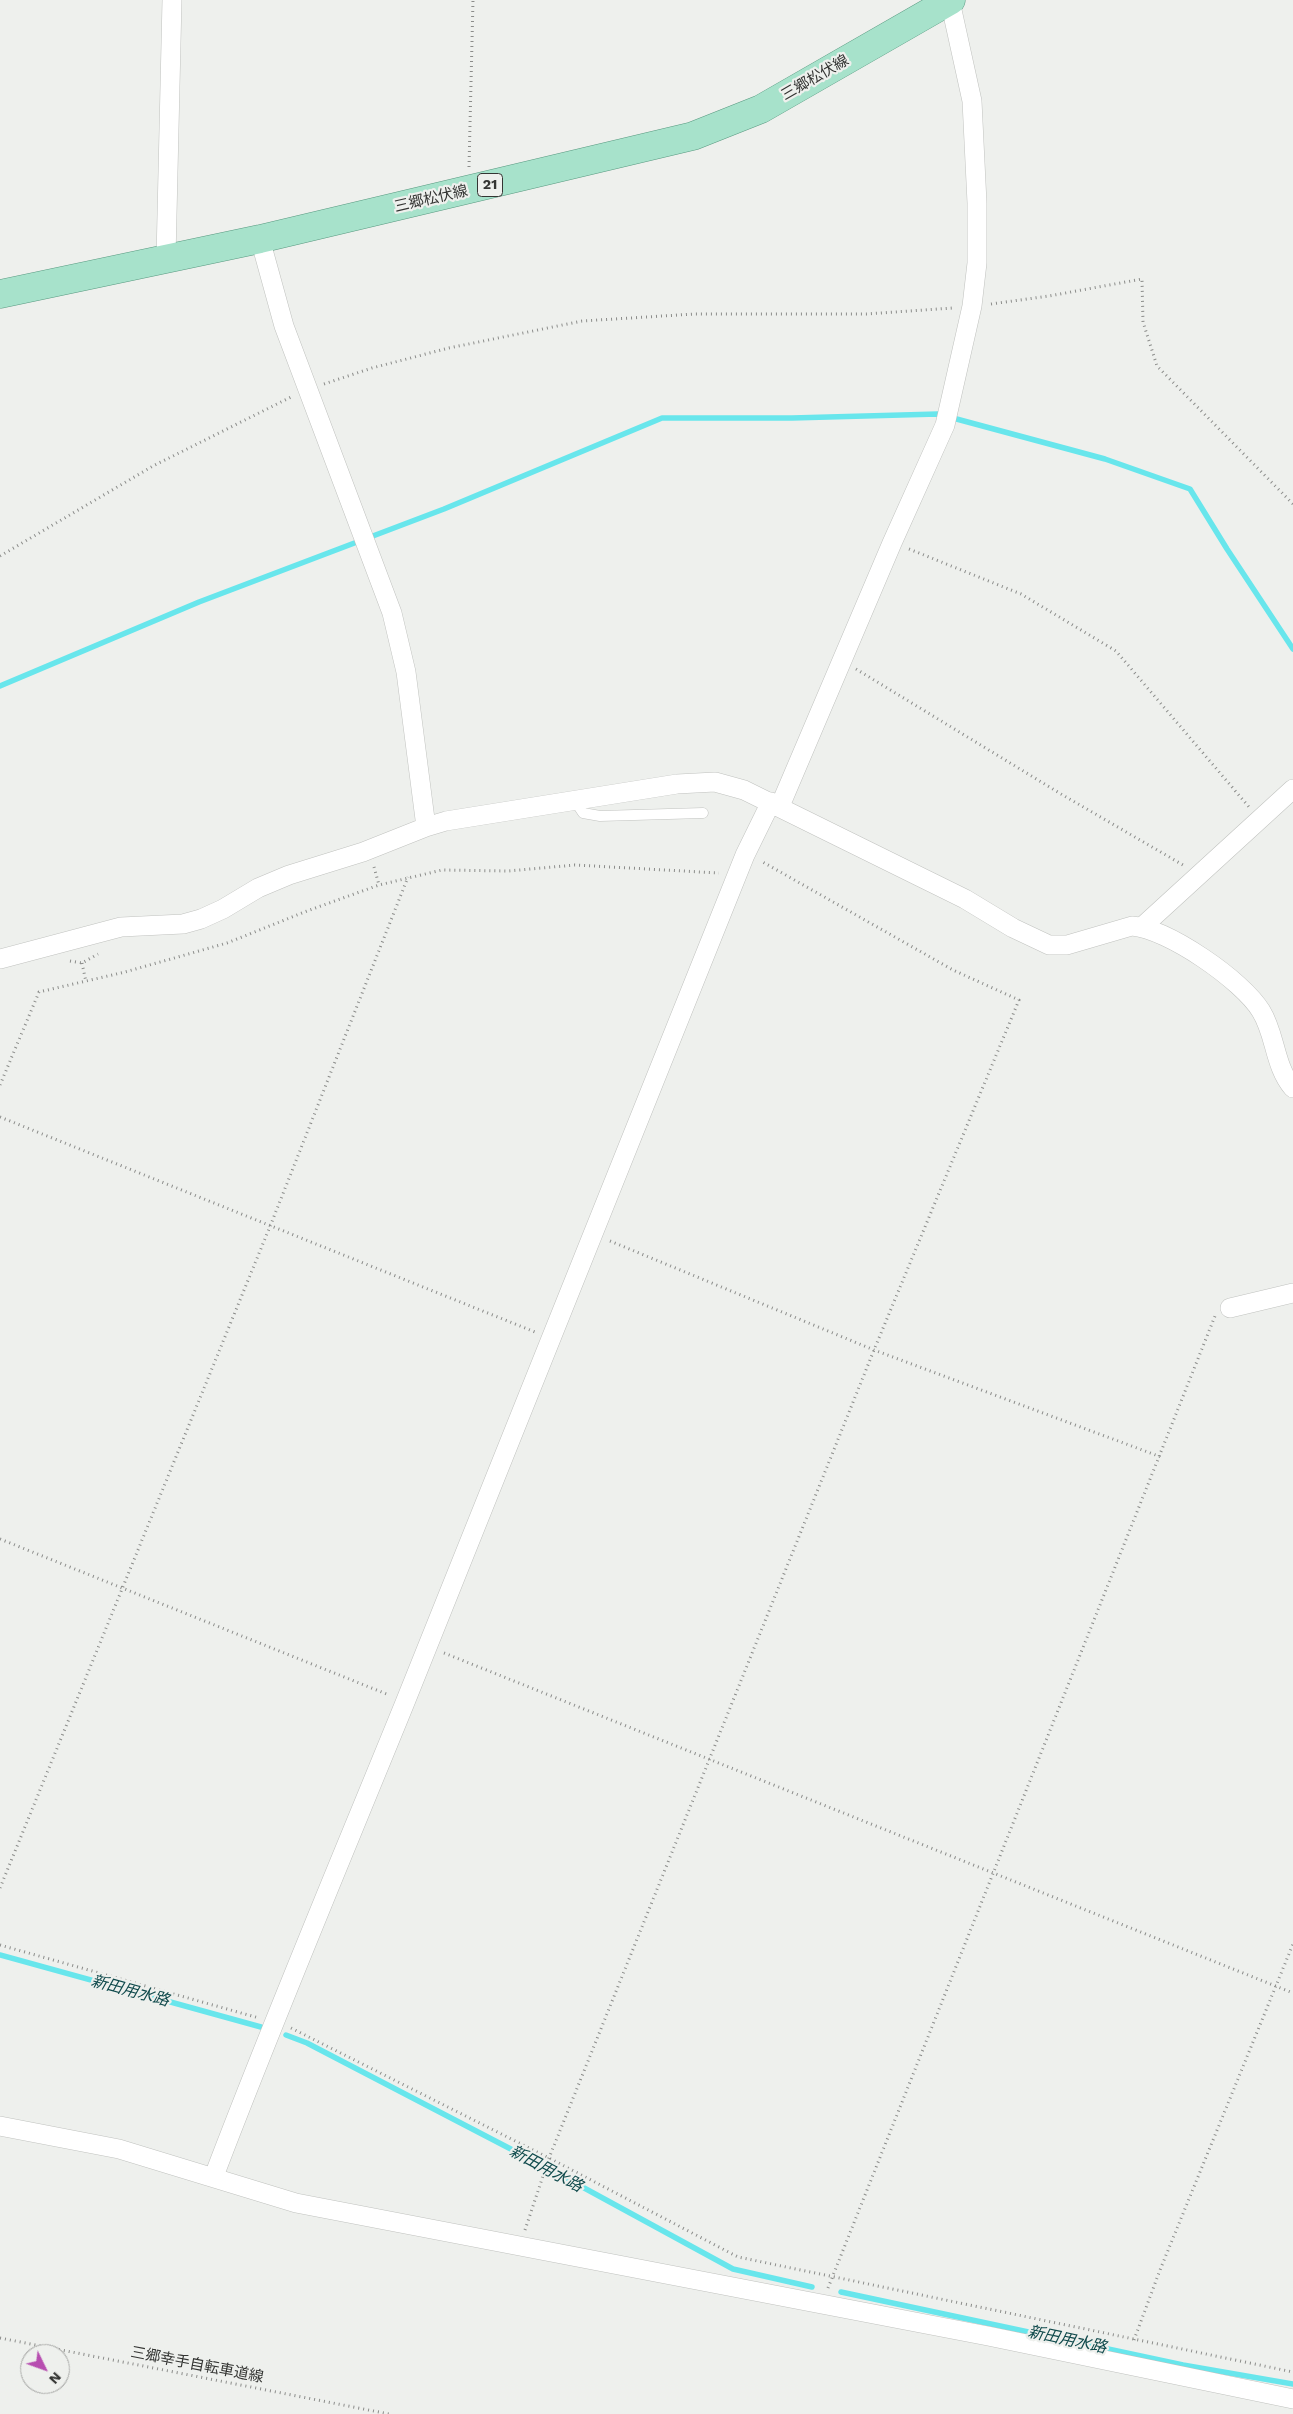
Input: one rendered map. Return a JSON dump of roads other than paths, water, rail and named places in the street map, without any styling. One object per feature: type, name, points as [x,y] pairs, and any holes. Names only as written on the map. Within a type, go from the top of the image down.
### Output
[{"type":"main road","name":"三郷松伏線","points":[[0,294],[260,240],[656,146],[721,126],[761,109],[951,0]]},
{"type":"street","points":[[166,258],[172,0]]},
{"type":"street","points":[[214,2176],[261,2052],[406,1702],[591,1234],[736,877],[747,851],[776,804],[844,660],[892,543],[945,425],[972,306],[977,263],[978,203],[972,101],[951,0]]},
{"type":"street","points":[[260,240],[284,326],[392,613],[406,672],[426,827]]},
{"type":"street","points":[[0,959],[121,927],[183,924],[201,919],[266,885],[323,864],[363,852],[426,827],[484,814],[677,784],[715,782],[734,786],[776,804],[808,823],[965,899],[1013,928],[1049,944],[1067,946],[1132,926],[1142,927],[1175,940],[1232,979],[1247,992],[1261,1011],[1276,1049],[1280,1068],[1285,1079],[1293,1088]]},
{"type":"street","points":[[1142,927],[1293,789]]},
{"type":"street","points":[[1238,1306],[1293,1293]]},
{"type":"street","points":[[0,2126],[119,2149],[214,2176],[296,2203],[1293,2399]]},
{"type":"lane","points":[[575,801],[583,813],[600,816],[703,813]]},
{"type":"waterway","points":[[0,686],[199,602],[444,509],[662,418],[792,418],[938,414],[1105,459],[1190,489],[1293,649]]},
{"type":"waterway","name":"新田用水路","points":[[0,1955],[261,2027]]},
{"type":"waterway","name":"新田用水路","points":[[286,2035],[307,2043],[553,2171],[733,2269],[812,2287]]},
{"type":"waterway","name":"新田用水路","points":[[841,2292],[1183,2365],[1293,2384]]}]
